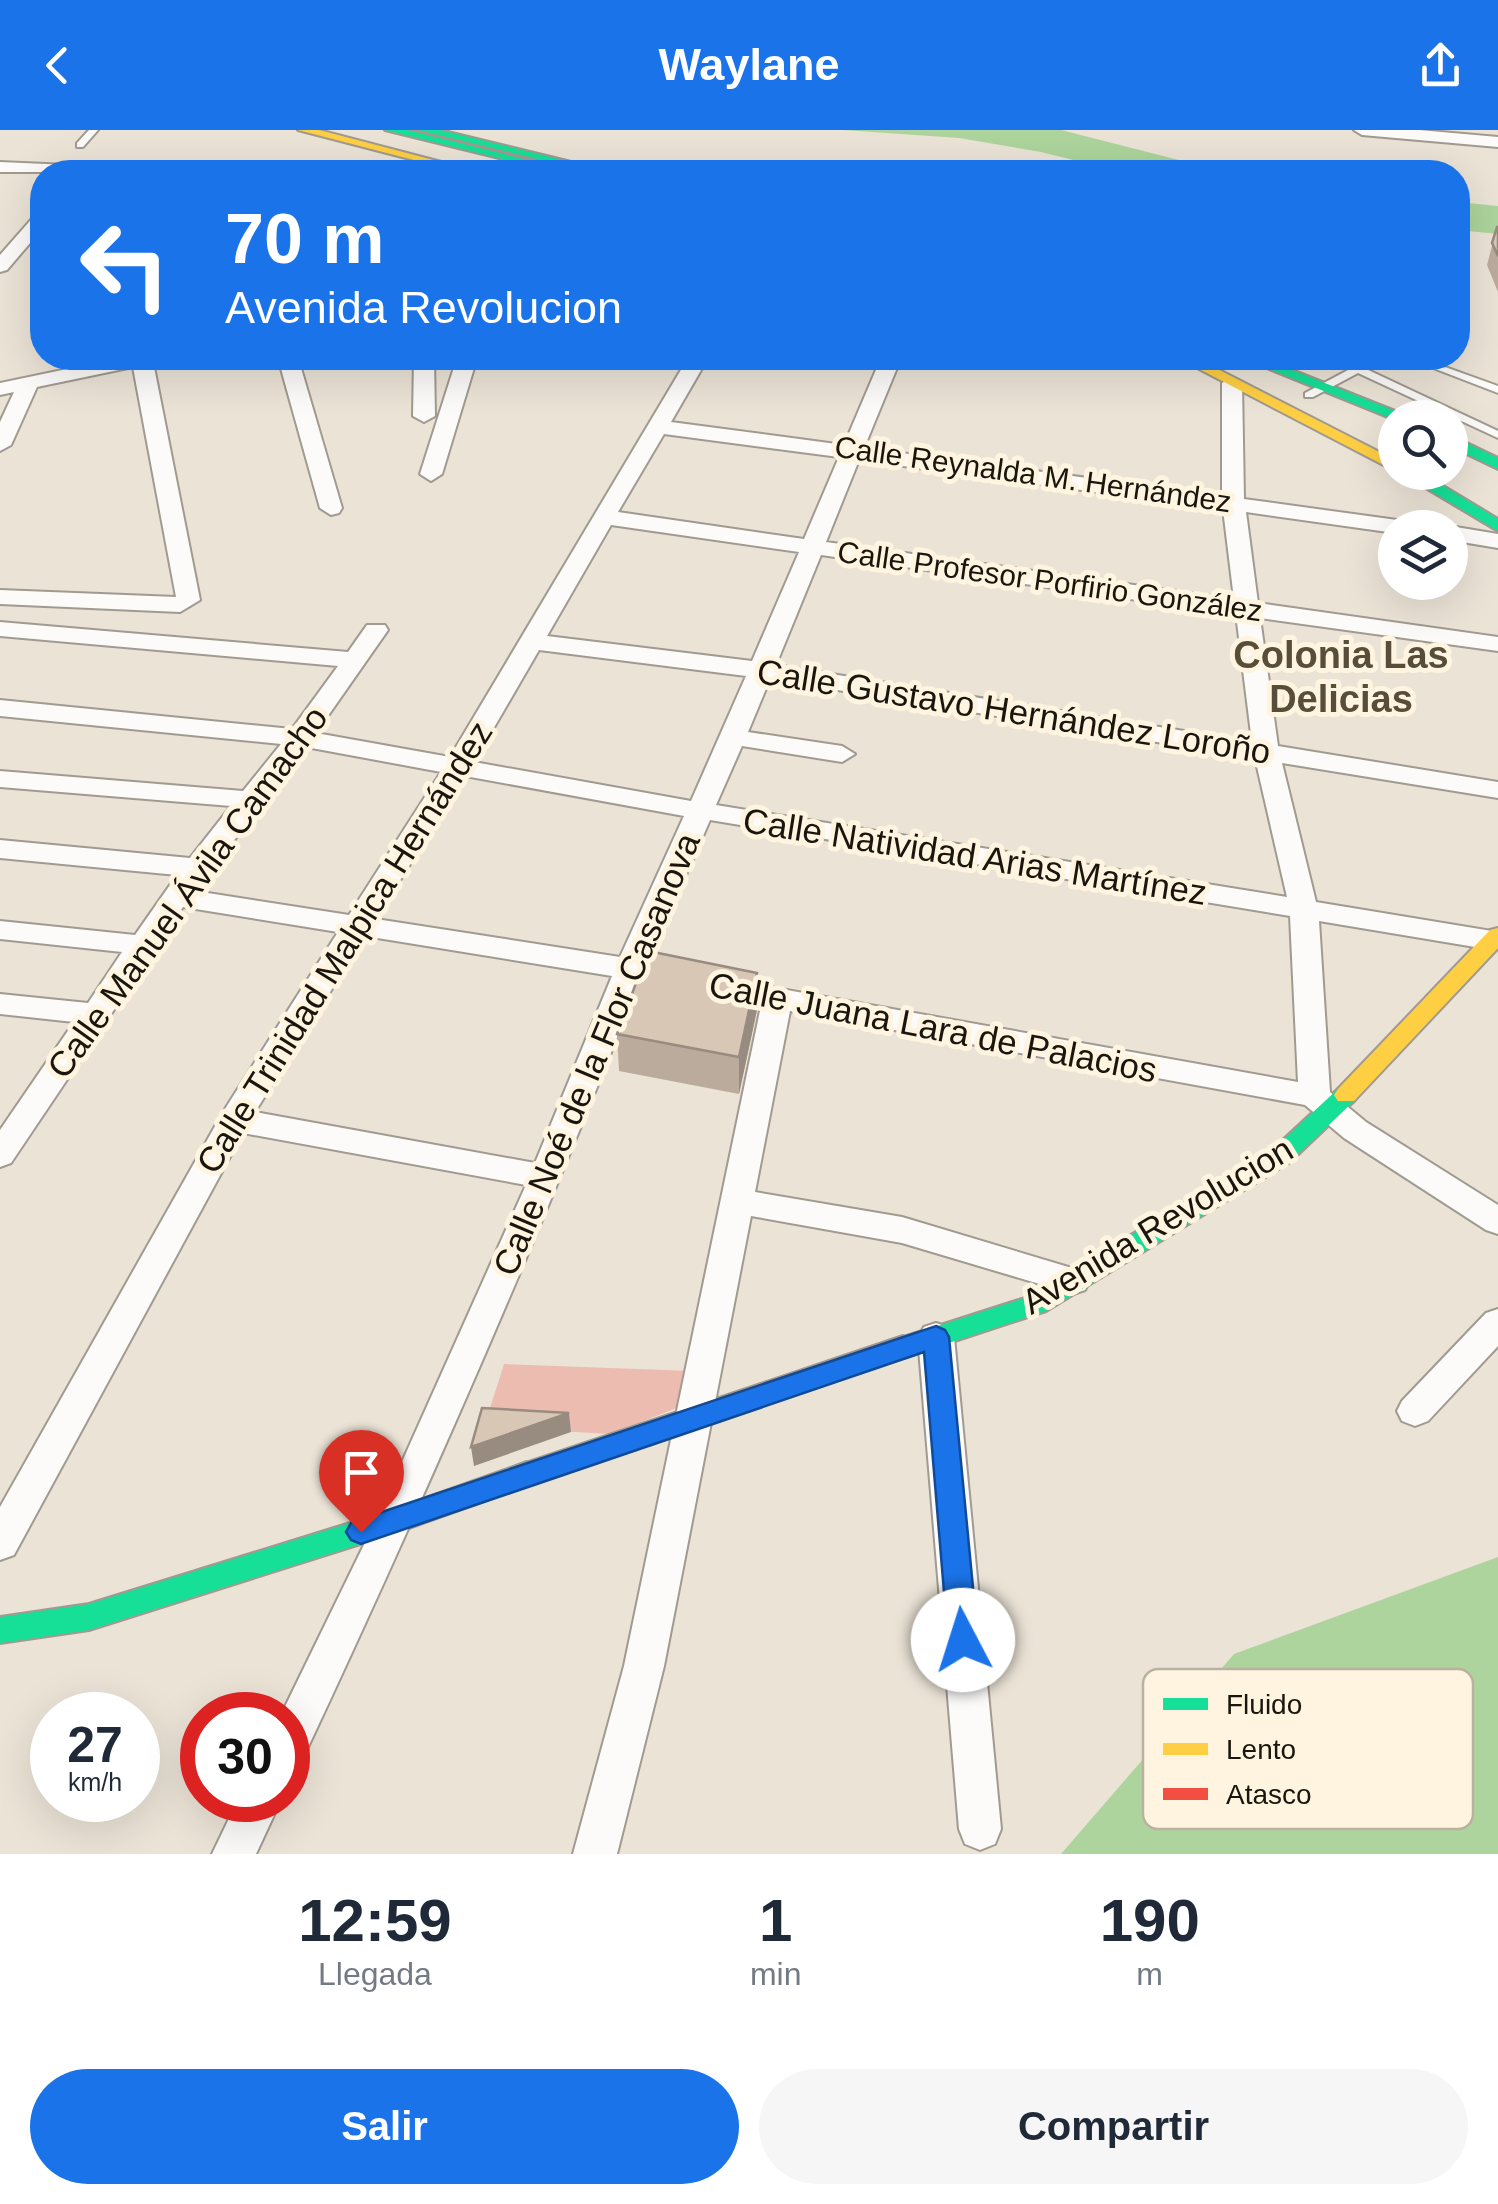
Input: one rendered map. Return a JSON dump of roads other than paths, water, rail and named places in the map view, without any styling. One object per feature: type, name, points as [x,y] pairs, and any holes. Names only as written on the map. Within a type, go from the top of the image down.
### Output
[{"type":"street","points":[[304,130],[428,160]]},
{"type":"street","points":[[350,130],[476,160]]},
{"type":"street","points":[[391,130],[519,160]]},
{"type":"street","points":[[424,130],[554,160]]},
{"type":"street","points":[[1362,130],[1494,138]]},
{"type":"street","points":[[0,167],[30,168]]},
{"type":"street","points":[[0,266],[30,232]]},
{"type":"street","points":[[0,389],[92,370]]},
{"type":"street","points":[[0,597],[180,605],[188,600],[146,370]]},
{"type":"street","points":[[292,370],[332,508]]},
{"type":"street","points":[[424,370],[424,416]]},
{"type":"street","points":[[431,474],[463,370]]},
{"type":"street","name":"Calle Trinidad Malpica Hernández","points":[[0,1543],[234,1120],[459,764],[690,370]]},
{"type":"street","name":"Calle Noé de la Flor Casanova","points":[[310,1698],[395,1521],[546,1177],[630,968],[761,670],[886,370]]},
{"type":"street","points":[[1210,370],[1378,457]]},
{"type":"street","points":[[1236,370],[1378,409]]},
{"type":"street","points":[[1274,370],[1378,418]]},
{"type":"street","points":[[1232,382],[1233,501],[1266,751],[1304,910],[1324,1103],[1354,1130],[1498,1221]]},
{"type":"street","points":[[0,445],[28,385]]},
{"type":"street","points":[[1319,390],[1378,432]]},
{"type":"street","name":"Calle Reynalda M. Hernández","points":[[655,426],[1378,523]]},
{"type":"street","points":[[1468,449],[1498,464]]},
{"type":"street","points":[[1468,461],[1498,474]]},
{"type":"street","points":[[1437,490],[1498,526]]},
{"type":"street","name":"Calle Profesor Porfirio González","points":[[603,517],[1498,644]]},
{"type":"street","points":[[1468,537],[1498,541]]},
{"type":"street","points":[[0,629],[355,660]]},
{"type":"street","name":"Calle Manuel Ávila Camacho","points":[[0,1155],[175,897],[300,738],[376,630]]},
{"type":"street","name":"Calle Gustavo Hernández Loroño","points":[[529,641],[761,670],[1498,790]]},
{"type":"street","name":"Calle Natividad Arias Martínez","points":[[0,708],[300,738],[698,810],[1496,938]]},
{"type":"street","points":[[732,737],[842,754]]},
{"type":"street","points":[[0,779],[251,800]]},
{"type":"street","points":[[0,849],[198,868]]},
{"type":"street","name":"Calle Juana Lara de Palacios","points":[[175,897],[630,968],[777,1001],[1324,1103]]},
{"type":"street","points":[[0,930],[142,945]]},
{"type":"street","name":"Avenida Revolucion","points":[[0,1630],[89,1617],[395,1521],[694,1416],[1037,1304],[1281,1156],[1324,1103],[1496,938]]},
{"type":"street","points":[[594,1854],[644,1666],[777,1001]]},
{"type":"street","points":[[0,1004],[95,1014]]},
{"type":"street","points":[[234,1120],[546,1177]]},
{"type":"street","points":[[737,1202],[902,1230],[1073,1282]]},
{"type":"street","points":[[1416,1410],[1498,1322]]},
{"type":"street","points":[[936,1337],[980,1830]]},
{"type":"street","points":[[234,1854],[249,1822]]},
{"type":"lane","points":[[80,145],[94,130]]},
{"type":"lane","points":[[1319,390],[1356,370]]},
{"type":"lane","points":[[1364,370],[1498,435]]},
{"type":"lane","points":[[1444,370],[1498,390]]},
{"type":"district","name":"Colonia Las Delicias","points":[[1341,677]]}]
